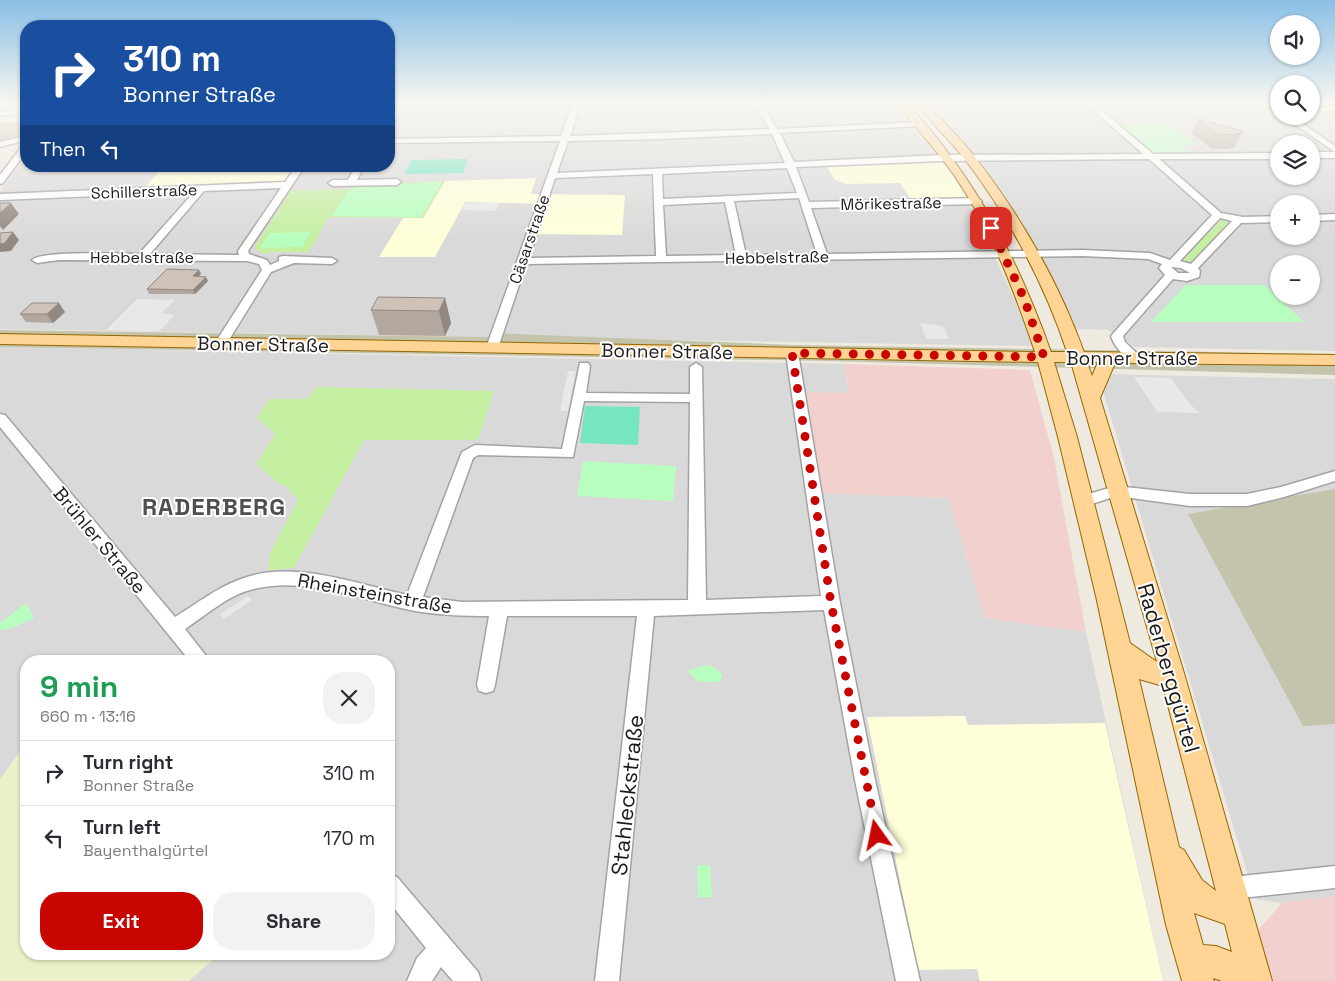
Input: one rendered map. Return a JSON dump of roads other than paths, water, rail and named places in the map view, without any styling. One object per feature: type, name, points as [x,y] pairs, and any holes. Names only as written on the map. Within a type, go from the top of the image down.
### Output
[{"type":"main road","name":"Raderberggürtel","points":[[941,149],[977,201],[1005,255],[1044,357],[1084,501],[1120,649],[1162,838],[1195,971]]},
{"type":"main road","name":"Raderberggürtel","points":[[962,149],[970,158],[1032,254],[1071,339],[1172,673],[1256,981]]},
{"type":"main road","points":[[1016,280],[1029,278],[1046,282]]},
{"type":"main road","name":"Bonner Straße","points":[[0,339],[1044,357],[1335,360]]},
{"type":"main road","points":[[1071,339],[1090,351],[1112,357],[1090,398]]},
{"type":"main road","points":[[1120,649],[1145,670],[1167,676],[1172,673]]},
{"type":"main road","points":[[1162,838],[1190,890],[1197,898],[1208,905],[1235,899]]},
{"type":"main road","points":[[1195,971],[1209,960],[1230,966],[1248,981]]},
{"type":"street","name":"Cäsarstraße","points":[[492,348],[560,149]]},
{"type":"street","points":[[785,149],[823,257]]},
{"type":"street","points":[[1142,149],[1218,215],[1238,220],[1270,219]]},
{"type":"street","points":[[1320,155],[1335,155]]},
{"type":"street","points":[[0,181],[20,156]]},
{"type":"street","points":[[551,176],[948,158],[1270,156]]},
{"type":"street","points":[[657,170],[661,259]]},
{"type":"street","points":[[267,270],[262,262],[244,255],[243,251],[297,172]]},
{"type":"street","points":[[351,182],[357,172]]},
{"type":"street","points":[[333,183],[397,182]]},
{"type":"street","name":"Schillerstraße","points":[[0,197],[289,185]]},
{"type":"street","points":[[143,256],[202,188]]},
{"type":"street","points":[[728,198],[742,258]]},
{"type":"street","name":"Mörikestraße","points":[[658,202],[728,198],[977,201]]},
{"type":"street","points":[[1135,357],[1116,339],[1171,267],[1218,215]]},
{"type":"street","points":[[1320,217],[1335,216]]},
{"type":"street","name":"Hebbelstraße","points":[[522,261],[1032,254],[1150,256],[1171,267],[1178,277],[1193,276],[1196,273],[1192,269],[1238,220]]},
{"type":"street","name":"Hebbelstraße","points":[[37,260],[59,256],[143,256],[332,261]]},
{"type":"street","points":[[221,343],[267,270],[293,260]]},
{"type":"street","points":[[792,353],[831,603],[865,780],[908,981]]},
{"type":"street","name":"Bonner Straße","points":[[412,603],[467,455],[471,452],[568,454],[584,366]]},
{"type":"street","name":"Bonner Straße","points":[[696,367],[697,607]]},
{"type":"street","points":[[578,397],[696,398]]},
{"type":"street","name":"Brühler Straße","points":[[0,418],[197,655]]},
{"type":"street","points":[[1084,501],[1116,491],[1190,500],[1247,500],[1284,492],[1310,482],[1335,476]]},
{"type":"street","name":"Rheinsteinstraße","points":[[173,627],[246,584],[279,578],[301,578],[412,603],[499,611],[646,609],[831,603]]},
{"type":"street","name":"Stahleckstraße","points":[[607,981],[646,609]]},
{"type":"street","points":[[486,685],[499,611]]},
{"type":"street","points":[[1235,899],[1256,887],[1335,877]]},
{"type":"street","points":[[395,891],[469,981]]},
{"type":"street","points":[[419,981],[422,972],[442,948]]},
{"type":"district","name":"RADERBERG","points":[[214,507]]}]
